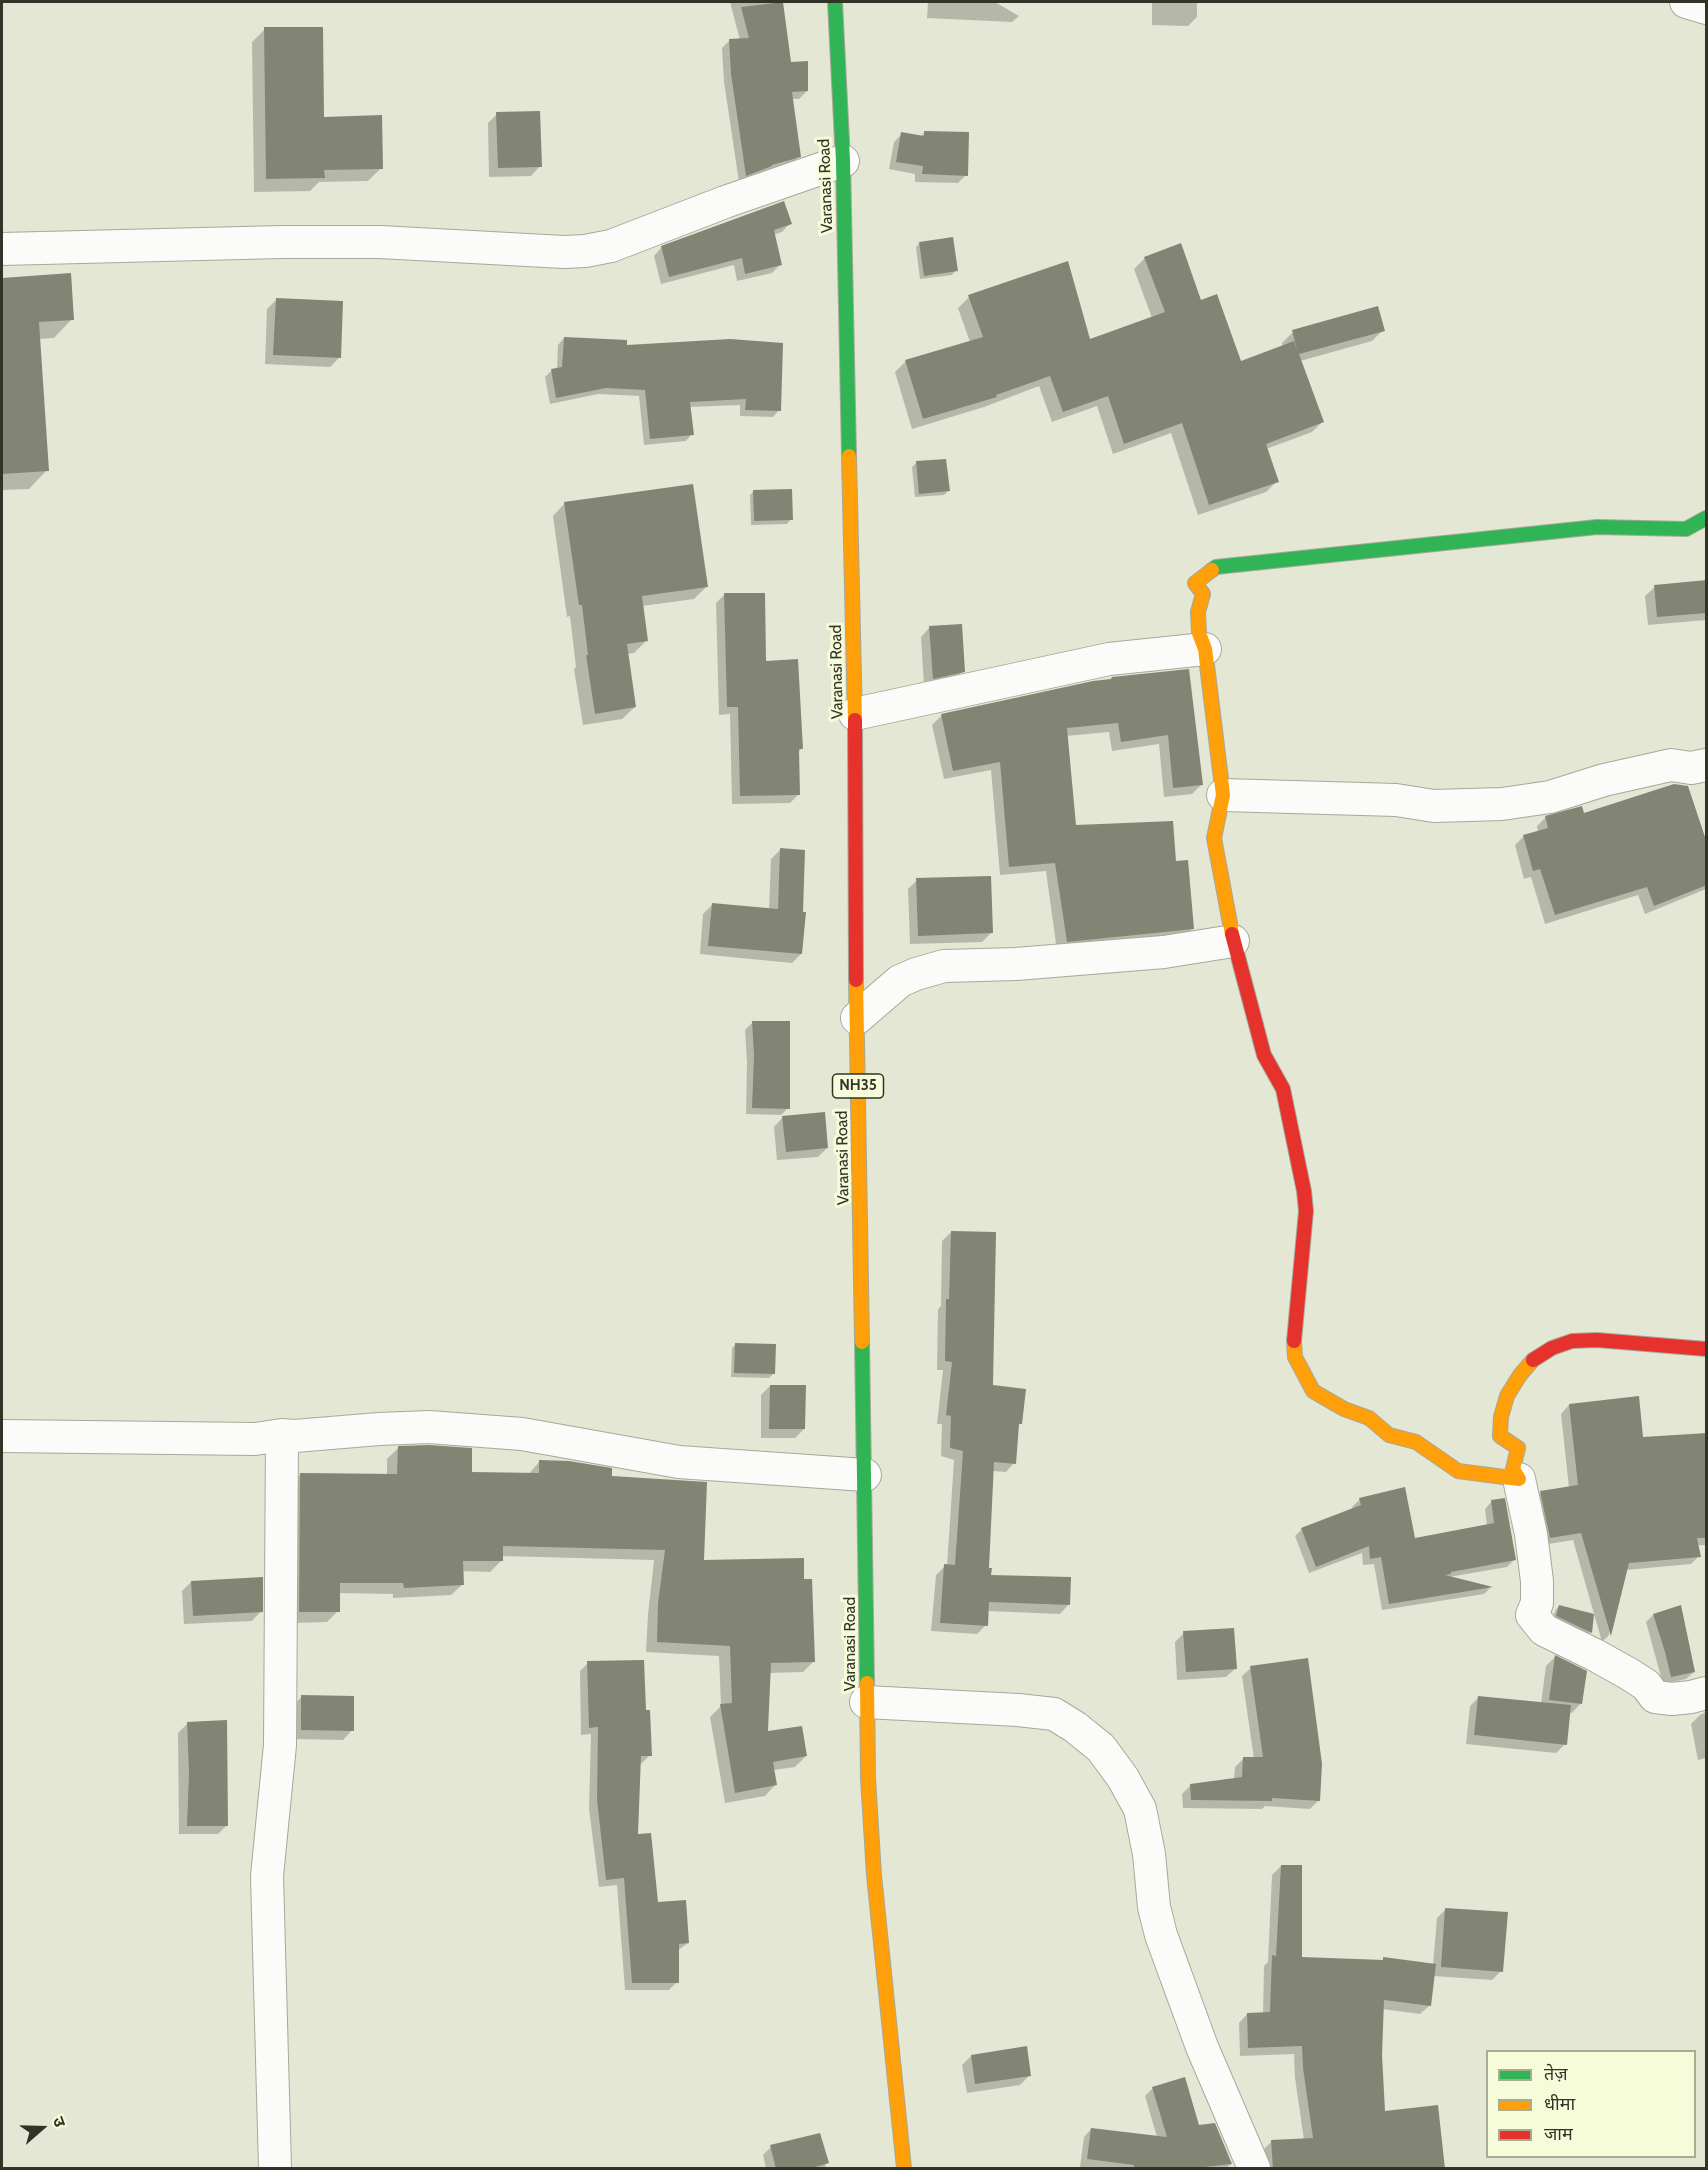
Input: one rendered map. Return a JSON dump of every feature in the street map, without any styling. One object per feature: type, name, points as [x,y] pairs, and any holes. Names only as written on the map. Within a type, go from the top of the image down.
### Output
[{"type":"main road","name":"Varanasi Road","points":[[835,2],[843,161],[855,714],[868,1778],[874,1875],[904,2169]]},
{"type":"main road","points":[[1519,1479],[1458,1471],[1416,1442],[1389,1435],[1369,1418],[1325,1399],[1313,1391],[1295,1357],[1294,1330],[1306,1211],[1304,1191],[1283,1089],[1264,1055],[1233,941],[1214,838],[1223,795],[1205,649],[1199,633],[1198,612],[1203,594],[1196,583],[1204,574],[1216,567],[1597,527],[1686,529],[1707,518]]},
{"type":"main road","points":[[1519,1479],[1513,1469],[1518,1448],[1500,1436],[1501,1417],[1507,1396],[1533,1360],[1552,1348],[1572,1341],[1597,1340],[1707,1349]]},
{"type":"street","points":[[1686,2],[1707,8]]},
{"type":"street","points":[[2,249],[380,242],[553,252],[585,251],[611,246],[725,202],[843,161]]},
{"type":"street","points":[[855,714],[1109,659],[1205,649]]},
{"type":"street","points":[[1223,795],[1396,800],[1434,806],[1502,804],[1550,797],[1604,780],[1671,765],[1691,768],[1707,765]]},
{"type":"street","points":[[857,1018],[900,981],[944,966],[1016,964],[1154,953],[1233,941]]},
{"type":"street","points":[[2,1436],[255,1439],[282,1435],[429,1427],[477,1429],[585,1444],[679,1461],[865,1475]]},
{"type":"street","points":[[275,2169],[267,1876],[280,1745],[282,1435]]},
{"type":"street","points":[[1519,1479],[1531,1534],[1537,1581],[1537,1603],[1532,1615],[1544,1630],[1629,1674],[1646,1685],[1655,1697],[1672,1699],[1707,1693]]},
{"type":"street","points":[[866,1702],[1054,1714],[1076,1727],[1101,1748],[1123,1778],[1140,1809],[1149,1854],[1154,1907],[1161,1935],[1202,2047],[1254,2169]]},
{"type":"building","points":[[783,2],[791,62],[808,61],[808,91],[792,92],[801,157],[772,165],[746,176],[731,74],[729,39],[749,38],[741,7]]},
{"type":"building","points":[[264,27],[323,27],[324,117],[382,115],[383,169],[324,170],[325,178],[266,179]]},
{"type":"building","points":[[540,111],[542,167],[498,168],[496,112]]},
{"type":"building","points":[[924,131],[969,132],[968,176],[922,174],[923,166],[896,162],[901,132],[924,136]]},
{"type":"building","points":[[784,201],[792,224],[774,230],[782,265],[745,274],[742,258],[669,277],[661,246]]},
{"type":"building","points":[[953,237],[958,271],[924,276],[919,242]]},
{"type":"building","points":[[1181,243],[1201,300],[1217,294],[1241,361],[1294,341],[1297,350],[1292,330],[1378,306],[1385,331],[1299,354],[1324,422],[1266,444],[1279,482],[1209,505],[1182,423],[1124,444],[1108,396],[1063,412],[1050,376],[996,395],[997,397],[923,419],[905,360],[983,337],[968,295],[1068,261],[1090,339],[1165,312],[1144,257]]},
{"type":"building","points":[[71,273],[74,320],[39,322],[49,471],[2,474],[2,278]]},
{"type":"building","points":[[276,298],[343,301],[341,358],[273,355]]},
{"type":"building","points":[[564,337],[627,340],[627,345],[730,339],[783,343],[781,411],[745,410],[746,399],[690,402],[694,435],[650,439],[645,390],[606,388],[556,398],[551,369],[562,367]]},
{"type":"building","points":[[946,459],[950,491],[919,494],[916,461]]},
{"type":"building","points":[[693,484],[708,587],[642,596],[648,641],[627,644],[636,707],[595,714],[586,655],[588,655],[582,605],[579,605],[564,502]]},
{"type":"building","points":[[792,489],[793,520],[754,521],[753,490]]},
{"type":"building","points":[[1707,580],[1707,613],[1657,617],[1654,585]]},
{"type":"building","points":[[724,593],[765,593],[766,661],[798,659],[803,749],[799,749],[800,795],[740,796],[738,707],[727,707]]},
{"type":"building","points":[[962,624],[965,672],[933,679],[929,626]]},
{"type":"building","points":[[1189,669],[1203,785],[1173,788],[1168,735],[1121,742],[1118,723],[1067,728],[1076,825],[1173,821],[1176,861],[1188,860],[1194,929],[1067,942],[1055,863],[1009,867],[1000,762],[953,771],[941,714],[1112,677]]},
{"type":"building","points":[[1674,784],[1688,786],[1707,843],[1707,885],[1654,906],[1647,887],[1555,915],[1540,869],[1533,871],[1523,835],[1548,828],[1545,816],[1582,806],[1584,813]]},
{"type":"building","points":[[780,848],[805,850],[803,912],[806,912],[802,954],[708,946],[712,903],[778,909]]},
{"type":"building","points":[[991,876],[993,933],[918,936],[916,878]]},
{"type":"building","points":[[752,1021],[790,1021],[790,1109],[752,1108],[754,1055]]},
{"type":"building","points":[[825,1112],[828,1148],[786,1152],[782,1116]]},
{"type":"building","points":[[951,1231],[996,1232],[993,1385],[1026,1389],[1022,1424],[1019,1424],[1016,1464],[994,1462],[989,1568],[992,1568],[991,1575],[1071,1577],[1070,1605],[989,1602],[988,1626],[940,1623],[944,1564],[955,1565],[963,1451],[950,1448],[951,1416],[946,1415],[952,1362],[945,1361],[946,1299],[949,1299]]},
{"type":"building","points":[[735,1343],[776,1344],[775,1374],[734,1373]]},
{"type":"building","points":[[770,1385],[806,1385],[805,1429],[769,1429]]},
{"type":"building","points":[[1639,1396],[1643,1437],[1707,1433],[1707,1538],[1697,1538],[1701,1557],[1629,1563],[1611,1636],[1581,1533],[1550,1538],[1540,1491],[1578,1485],[1569,1404]]},
{"type":"building","points":[[429,1445],[472,1448],[472,1472],[539,1473],[539,1460],[569,1461],[612,1468],[612,1476],[707,1482],[704,1560],[804,1558],[804,1579],[812,1579],[815,1662],[771,1663],[768,1731],[802,1726],[807,1756],[773,1762],[777,1785],[735,1793],[720,1704],[732,1703],[730,1646],[657,1642],[658,1603],[665,1550],[503,1546],[503,1561],[463,1561],[464,1585],[404,1588],[403,1583],[340,1583],[340,1612],[299,1612],[300,1473],[397,1474],[398,1446]]},
{"type":"building","points":[[1405,1487],[1415,1538],[1494,1523],[1491,1500],[1505,1498],[1516,1560],[1445,1575],[1493,1587],[1389,1604],[1381,1557],[1370,1559],[1369,1546],[1316,1567],[1301,1528],[1361,1505],[1359,1498]]},
{"type":"building","points":[[263,1577],[263,1612],[193,1616],[191,1581]]},
{"type":"building","points":[[1559,1605],[1594,1614],[1592,1633],[1556,1616]]},
{"type":"building","points":[[1681,1605],[1695,1672],[1671,1677],[1653,1614]]},
{"type":"building","points":[[1234,1628],[1237,1669],[1186,1672],[1183,1631]]},
{"type":"building","points":[[1555,1655],[1587,1671],[1582,1704],[1549,1700]]},
{"type":"building","points":[[1308,1658],[1322,1764],[1320,1801],[1272,1798],[1272,1801],[1191,1800],[1190,1784],[1242,1777],[1243,1757],[1263,1757],[1250,1666]]},
{"type":"building","points":[[644,1660],[646,1710],[650,1710],[652,1756],[641,1756],[638,1834],[651,1833],[658,1902],[686,1900],[689,1943],[679,1944],[679,1983],[632,1983],[624,1878],[606,1880],[597,1800],[598,1727],[589,1728],[587,1661]]},
{"type":"building","points":[[301,1695],[354,1696],[354,1731],[301,1730]]},
{"type":"building","points":[[1478,1696],[1571,1705],[1567,1745],[1474,1735]]},
{"type":"building","points":[[227,1720],[228,1826],[187,1826],[189,1773],[187,1722]]},
{"type":"building","points":[[1281,1865],[1302,1865],[1302,1957],[1383,1960],[1383,1957],[1436,1964],[1431,2006],[1384,2000],[1382,2055],[1385,2111],[1438,2105],[1445,2169],[1273,2169],[1271,2140],[1313,2138],[1302,2046],[1248,2048],[1247,2013],[1270,2012],[1272,1955],[1276,1956]]},
{"type":"building","points":[[1445,1908],[1508,1912],[1503,1972],[1441,1967]]},
{"type":"building","points":[[1027,2046],[1031,2076],[975,2084],[971,2055]]},
{"type":"building","points":[[1185,2077],[1199,2125],[1215,2123],[1232,2164],[1187,2169],[1134,2169],[1134,2165],[1087,2159],[1091,2128],[1167,2137],[1152,2087]]},
{"type":"building","points":[[820,2133],[829,2163],[808,2169],[776,2169],[770,2145]]},
{"type":"traffic: fast","points":[[835,2],[843,161],[849,456]]},
{"type":"traffic: fast","points":[[1212,570],[1216,567],[1597,527],[1686,529],[1706,518]]},
{"type":"traffic: fast","points":[[862,1342],[867,1683]]},
{"type":"traffic: slow","points":[[849,456],[855,720]]},
{"type":"traffic: slow","points":[[1212,570],[1195,583],[1203,594],[1198,612],[1199,633],[1205,649],[1223,795],[1214,838],[1232,934]]},
{"type":"traffic: slow","points":[[856,980],[862,1342]]},
{"type":"traffic: slow","points":[[1294,1341],[1295,1357],[1313,1391],[1344,1409],[1369,1418],[1389,1435],[1416,1442],[1458,1471],[1519,1479],[1513,1469],[1518,1448],[1500,1436],[1501,1417],[1507,1396],[1533,1360]]},
{"type":"traffic: slow","points":[[867,1683],[868,1778],[874,1875],[904,2168]]},
{"type":"traffic: jam","points":[[855,720],[856,980]]},
{"type":"traffic: jam","points":[[1232,934],[1264,1055],[1283,1089],[1304,1191],[1306,1211],[1294,1341]]},
{"type":"traffic: jam","points":[[1533,1360],[1552,1348],[1572,1341],[1597,1340],[1706,1349]]}]
